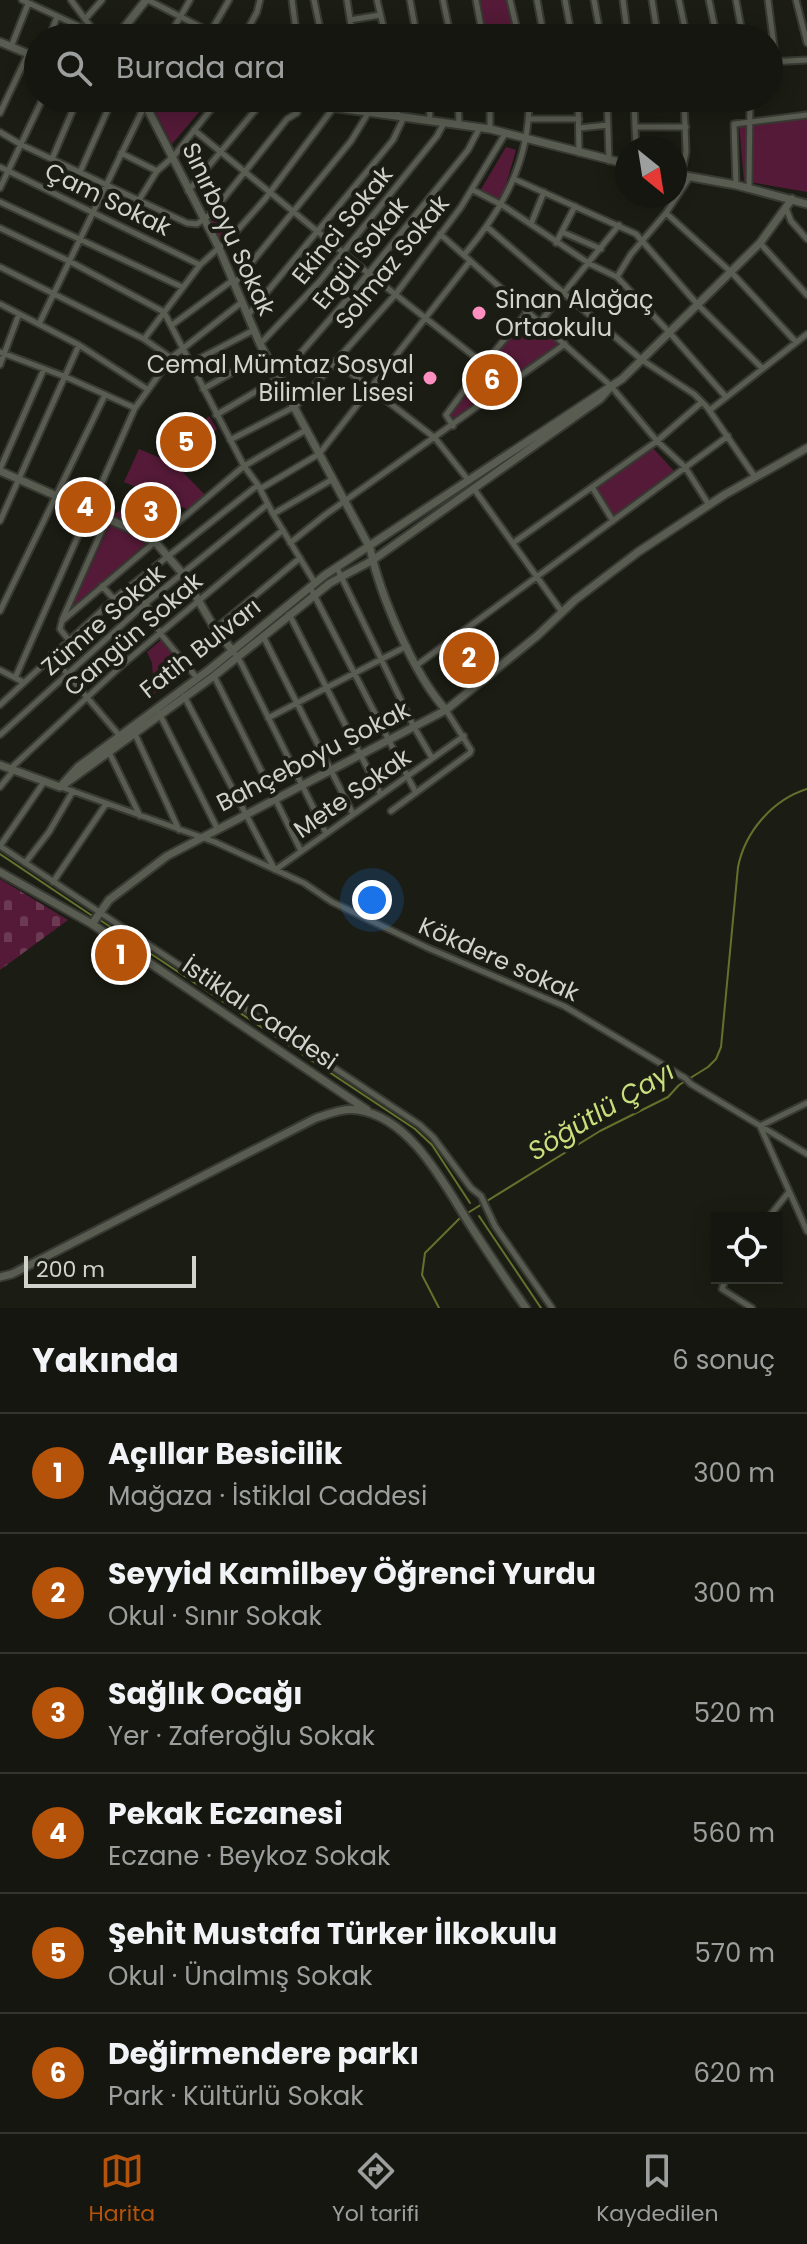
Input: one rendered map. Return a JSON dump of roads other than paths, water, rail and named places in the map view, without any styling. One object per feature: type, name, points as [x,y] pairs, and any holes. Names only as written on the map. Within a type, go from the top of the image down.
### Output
[{"type":"street","points":[[71,0],[90,24]]},
{"type":"street","points":[[86,18],[102,0]]},
{"type":"street","points":[[127,24],[147,0],[190,24]]},
{"type":"street","points":[[176,24],[190,0]]},
{"type":"street","points":[[216,24],[229,0]]},
{"type":"street","points":[[251,24],[260,0]]},
{"type":"street","points":[[292,0],[295,24]]},
{"type":"street","points":[[314,0],[319,24]]},
{"type":"street","points":[[347,0],[351,24]]},
{"type":"street","points":[[377,0],[382,24]]},
{"type":"street","points":[[410,0],[414,24]]},
{"type":"street","points":[[443,0],[448,24]]},
{"type":"street","points":[[476,0],[480,24]]},
{"type":"street","points":[[510,0],[516,24]]},
{"type":"street","points":[[537,0],[541,24]]},
{"type":"street","points":[[565,0],[569,24]]},
{"type":"street","points":[[594,0],[598,24]]},
{"type":"street","points":[[623,0],[626,24]]},
{"type":"street","points":[[652,0],[656,24]]},
{"type":"street","points":[[679,0],[684,24]]},
{"type":"street","points":[[709,0],[714,24]]},
{"type":"street","points":[[736,0],[740,24]]},
{"type":"street","points":[[768,0],[770,24]]},
{"type":"street","points":[[796,0],[807,43]]},
{"type":"street","points":[[11,47],[25,2],[72,24]]},
{"type":"street","points":[[350,20],[380,15]]},
{"type":"street","points":[[54,24],[57,17]]},
{"type":"street","points":[[0,42],[24,52]]},
{"type":"street","points":[[783,61],[807,60]]},
{"type":"street","points":[[0,113],[24,62]]},
{"type":"street","points":[[0,188],[36,112]]},
{"type":"street","points":[[52,159],[72,112]]},
{"type":"street","points":[[80,172],[107,112]]},
{"type":"street","points":[[39,324],[139,112]]},
{"type":"street","name":"Sınırboyu Sokak","points":[[150,112],[219,248],[265,354],[296,406],[370,548],[417,665],[433,695],[446,710]]},
{"type":"street","points":[[139,200],[157,171],[173,157],[209,112]]},
{"type":"street","points":[[188,191],[254,112]]},
{"type":"street","points":[[0,132],[187,223],[197,224],[204,221],[287,119],[297,112]]},
{"type":"street","points":[[144,339],[210,253],[219,248],[269,193],[326,112]]},
{"type":"street","points":[[364,112],[480,127],[615,162]]},
{"type":"street","points":[[248,315],[393,140],[401,112]]},
{"type":"street","points":[[430,112],[430,120]]},
{"type":"street","points":[[459,112],[459,124]]},
{"type":"street","points":[[490,112],[490,129]]},
{"type":"street","points":[[464,255],[502,205],[514,179],[525,139],[528,112]]},
{"type":"street","points":[[579,112],[579,154]]},
{"type":"street","points":[[608,112],[609,161]]},
{"type":"street","points":[[634,112],[635,136]]},
{"type":"street","points":[[685,112],[686,136]]},
{"type":"street","points":[[749,188],[751,112]]},
{"type":"street","points":[[172,325],[233,282],[351,141],[367,113]]},
{"type":"street","points":[[736,185],[734,124],[807,115]]},
{"type":"street","points":[[527,119],[579,119]]},
{"type":"street","name":"Ekinci Sokak","points":[[260,344],[287,319],[344,251],[437,136],[444,122]]},
{"type":"street","points":[[579,128],[608,125]]},
{"type":"street","name":"Ergül Sokak","points":[[216,415],[279,378],[468,150],[480,127]]},
{"type":"street","points":[[635,127],[686,127]]},
{"type":"street","points":[[194,130],[484,364]]},
{"type":"street","name":"Solmaz Sokak","points":[[296,406],[395,295],[473,190],[505,134]]},
{"type":"street","points":[[121,153],[157,171]]},
{"type":"street","name":"Çam Sokak","points":[[0,167],[200,265]]},
{"type":"street","points":[[687,177],[736,185],[807,204]]},
{"type":"street","points":[[514,179],[636,234],[698,305],[762,368]]},
{"type":"street","points":[[473,190],[502,205],[590,264],[617,277],[726,397]]},
{"type":"street","points":[[531,224],[544,192]]},
{"type":"street","points":[[0,765],[60,787],[315,595],[373,560],[600,399],[610,385],[622,379],[732,273],[760,243],[792,199]]},
{"type":"street","points":[[0,202],[182,287]]},
{"type":"street","points":[[556,243],[575,206]]},
{"type":"street","points":[[617,277],[668,208]]},
{"type":"street","points":[[786,208],[791,221],[807,239]]},
{"type":"street","points":[[666,213],[732,273],[796,342]]},
{"type":"street","points":[[540,322],[619,225]]},
{"type":"street","points":[[487,227],[642,360],[702,402],[756,478]]},
{"type":"street","points":[[0,228],[164,312],[244,466],[300,558],[315,595],[416,793]]},
{"type":"street","points":[[562,232],[601,249]]},
{"type":"street","points":[[440,234],[610,385],[657,441],[685,467],[709,505]]},
{"type":"street","points":[[760,243],[807,295]]},
{"type":"street","points":[[0,705],[68,639],[168,556],[259,487],[319,454],[470,261]]},
{"type":"street","points":[[0,267],[144,339],[171,358]]},
{"type":"street","points":[[15,678],[135,408],[171,358],[242,302]]},
{"type":"street","points":[[0,304],[79,345],[147,389]]},
{"type":"street","points":[[453,426],[446,415],[528,311]]},
{"type":"street","points":[[0,365],[19,314]]},
{"type":"street","points":[[189,364],[255,329]]},
{"type":"street","points":[[710,410],[807,334]]},
{"type":"street","points":[[290,543],[565,344]]},
{"type":"street","points":[[0,521],[79,345]]},
{"type":"street","points":[[3,353],[135,408]]},
{"type":"street","points":[[203,389],[265,354]]},
{"type":"street","points":[[335,361],[435,438],[469,481]]},
{"type":"street","points":[[44,369],[0,470],[154,541],[168,556],[183,574],[215,629],[235,654],[304,784],[326,833]]},
{"type":"street","name":"Fatih Bulvarı","points":[[235,654],[259,627],[313,585],[610,385]]},
{"type":"street","points":[[0,611],[105,395]]},
{"type":"street","points":[[513,543],[657,441],[702,402]]},
{"type":"street","points":[[230,440],[296,406]]},
{"type":"street","points":[[62,621],[244,466],[307,429]]},
{"type":"street","points":[[417,665],[728,436]]},
{"type":"street","name":"Bahçeboyu Sokak","points":[[93,923],[109,900],[147,870],[198,837],[446,710],[638,552],[709,505],[807,448]]},
{"type":"street","points":[[273,514],[333,479]]},
{"type":"street","points":[[592,487],[613,521]]},
{"type":"street","points":[[474,489],[562,612]]},
{"type":"street","name":"Zümre Sokak","points":[[0,735],[146,603],[268,504]]},
{"type":"street","points":[[68,639],[60,629],[62,621],[107,519]]},
{"type":"street","name":"Cangün Sokak","points":[[0,787],[12,770],[87,696],[283,530]]},
{"type":"street","points":[[215,629],[300,558]]},
{"type":"street","name":"Mete Sokak","points":[[275,870],[432,758],[337,568]]},
{"type":"street","points":[[102,586],[114,599]]},
{"type":"street","points":[[130,587],[146,603],[160,633],[197,678]]},
{"type":"street","points":[[285,607],[381,795]]},
{"type":"street","points":[[259,627],[353,814]]},
{"type":"street","points":[[268,718],[408,646]]},
{"type":"street","points":[[51,655],[119,735]]},
{"type":"street","points":[[0,670],[23,682]]},
{"type":"street","points":[[212,672],[301,851]]},
{"type":"street","name":"Fatih Bulvarı","points":[[183,694],[197,678],[212,672]]},
{"type":"street","points":[[183,694],[275,870]]},
{"type":"street","points":[[391,811],[470,753],[464,736],[446,710]]},
{"type":"street","points":[[158,711],[217,828]]},
{"type":"street","points":[[133,730],[179,831]]},
{"type":"street","name":"Fatih Bulvarı","points":[[108,749],[119,735],[133,730]]},
{"type":"street","points":[[432,758],[464,736]]},
{"type":"street","points":[[108,749],[140,816]]},
{"type":"street","points":[[44,782],[0,846],[420,1125],[481,1196],[495,1226],[552,1308]]},
{"type":"street","name":"Kökdere sokak","points":[[60,787],[198,837],[275,870],[304,883],[332,902],[428,948],[564,1006],[807,1154]]},
{"type":"street","points":[[25,863],[49,832],[73,791]]},
{"type":"street","points":[[53,882],[106,804]]},
{"type":"street","name":"İstiklal Caddesi","points":[[0,872],[93,923],[412,1142],[435,1167],[526,1308]]},
{"type":"street","points":[[807,1103],[760,1126],[807,1231]]},
{"type":"street","points":[[0,1277],[12,1274],[316,1118],[337,1111],[357,1110],[374,1115]]},
{"type":"street","points":[[773,1212],[788,1193]]},
{"type":"street","points":[[724,1284],[722,1289],[752,1308]]},
{"type":"waterway","name":"Söğütlü Çayı","points":[[466,1214],[600,1131],[668,1097],[679,1085],[716,1059],[721,1047],[738,867],[742,854],[762,819],[782,801],[807,789]]},
{"type":"waterway","points":[[0,854],[94,917]]},
{"type":"waterway","points":[[100,920],[415,1129],[432,1145],[470,1203]]},
{"type":"waterway","points":[[479,1216],[541,1308]]},
{"type":"waterway","name":"Söğütlü Çayı","points":[[439,1308],[422,1275],[425,1253],[460,1218]]},
{"type":"place","name":"Sinan Alağaç Ortaokulu","points":[[479,313]]},
{"type":"place","name":"Cemal Mümtaz Sosyal Bilimler Lisesi","points":[[430,378]]},
{"type":"place","name":"Değirmendere parkı","points":[[492,380]]},
{"type":"place","name":"Şehit Mustafa Türker İlkokulu","points":[[186,442]]},
{"type":"place","name":"Pekak Eczanesi","points":[[85,507]]},
{"type":"place","name":"Sağlık Ocağı","points":[[151,512]]},
{"type":"place","name":"Seyyid Kamilbey Öğrenci Yurdu","points":[[469,658]]},
{"type":"place","name":"Açıllar Besicilik","points":[[121,955]]}]
